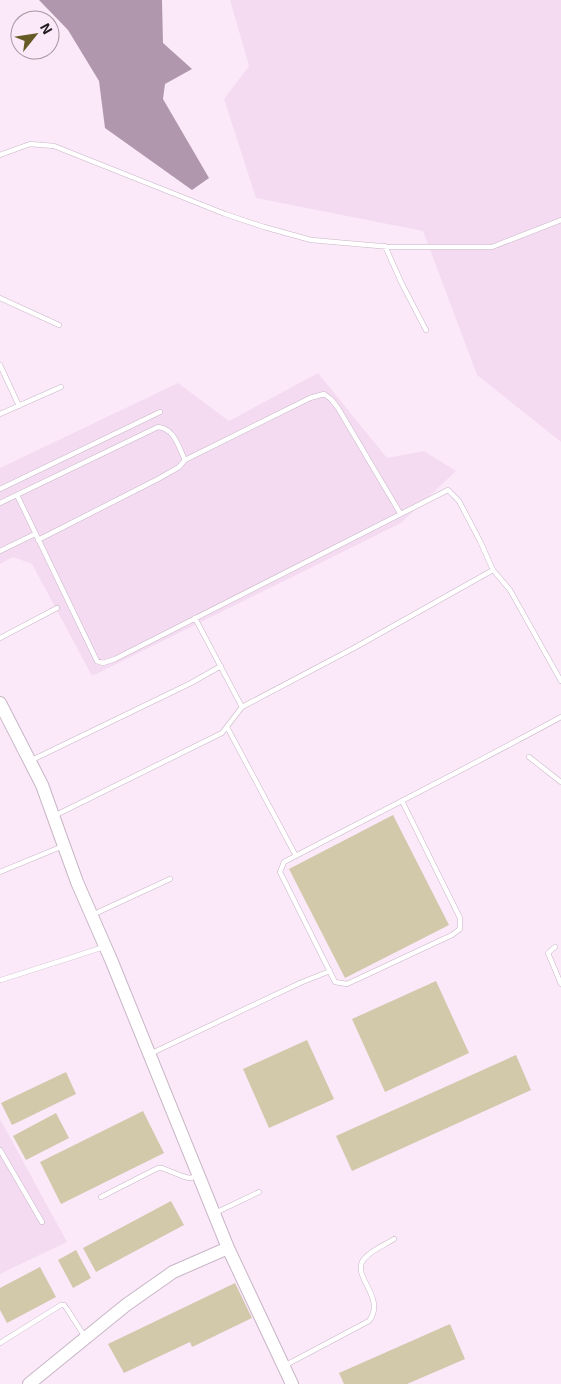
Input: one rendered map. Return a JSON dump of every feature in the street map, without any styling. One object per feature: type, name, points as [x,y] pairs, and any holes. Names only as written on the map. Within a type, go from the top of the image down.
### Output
[{"type":"street","points":[[0,703],[42,785],[77,882],[106,947],[228,1248],[292,1384]]},
{"type":"street","points":[[29,1384],[126,1305],[173,1272],[228,1248]]},
{"type":"lane","points":[[0,155],[30,144],[54,146],[147,184],[264,227],[311,240],[385,246],[492,247],[561,220]]},
{"type":"lane","points":[[385,246],[426,330]]},
{"type":"lane","points":[[0,298],[59,325]]},
{"type":"lane","points":[[0,365],[19,406]]},
{"type":"lane","points":[[0,414],[61,387]]},
{"type":"lane","points":[[38,540],[158,479],[179,466],[184,460],[310,398],[324,394],[338,408],[400,513]]},
{"type":"lane","points":[[0,489],[160,412]]},
{"type":"lane","points":[[0,503],[158,427],[172,432],[184,460]]},
{"type":"lane","points":[[17,495],[97,661],[103,663],[448,490],[459,501],[493,570],[510,590],[561,681]]},
{"type":"lane","points":[[0,551],[35,534]]},
{"type":"lane","points":[[54,817],[222,733],[242,707],[354,648],[493,570]]},
{"type":"lane","points":[[0,638],[56,608]]},
{"type":"lane","points":[[195,618],[242,707]]},
{"type":"lane","points":[[30,761],[191,683],[221,666]]},
{"type":"lane","points":[[402,801],[460,918],[460,929],[452,936],[347,984],[335,982],[280,872],[284,862],[561,717]]},
{"type":"lane","points":[[227,727],[296,856]]},
{"type":"lane","points":[[529,757],[561,782]]},
{"type":"lane","points":[[0,872],[65,845]]},
{"type":"lane","points":[[92,916],[170,879]]},
{"type":"lane","points":[[1,980],[106,947]]},
{"type":"lane","points":[[554,947],[548,953],[561,984]]},
{"type":"lane","points":[[149,1054],[300,983],[330,971]]},
{"type":"lane","points":[[0,1150],[42,1222]]},
{"type":"lane","points":[[101,1197],[158,1168],[189,1178],[199,1176]]},
{"type":"lane","points":[[214,1214],[259,1192]]},
{"type":"lane","points":[[284,1366],[368,1321],[373,1316],[375,1304],[361,1272],[361,1264],[368,1256],[394,1239]]},
{"type":"lane","points":[[0,1343],[60,1305],[64,1305],[68,1309],[86,1338]]},
{"type":"shaded area","points":[[39,0],[162,0],[163,43],[192,69],[165,84],[163,99],[209,178],[192,190],[105,128],[99,81],[68,30],[60,22],[60,10],[49,10]]},
{"type":"shaded area","points":[[230,0],[561,0],[561,442],[477,375],[423,231],[256,198],[224,99],[249,66]]},
{"type":"shaded area","points":[[318,373],[387,458],[424,451],[456,471],[401,523],[92,676],[32,564],[13,557],[0,564],[0,468],[178,383],[229,421]]},
{"type":"shaded area","points":[[0,1119],[67,1242],[0,1274]]},
{"type":"building","points":[[393,815],[449,925],[345,978],[289,869]]},
{"type":"building","points":[[436,981],[469,1053],[385,1092],[352,1019]]},
{"type":"building","points":[[307,1040],[334,1099],[269,1128],[243,1069]]},
{"type":"building","points":[[516,1055],[531,1090],[352,1171],[336,1136]]},
{"type":"building","points":[[66,1072],[76,1094],[12,1125],[1,1103]]},
{"type":"building","points":[[143,1111],[164,1153],[61,1204],[40,1162]]},
{"type":"building","points":[[56,1113],[69,1138],[26,1160],[13,1136]]},
{"type":"building","points":[[171,1201],[184,1225],[96,1272],[83,1248]]},
{"type":"building","points":[[76,1250],[91,1278],[73,1288],[58,1260]]},
{"type":"building","points":[[40,1267],[56,1297],[7,1323],[0,1310],[0,1288]]},
{"type":"building","points":[[235,1283],[252,1318],[192,1347],[190,1342],[124,1373],[108,1344]]},
{"type":"building","points":[[450,1324],[465,1359],[407,1384],[344,1384],[339,1373]]}]
